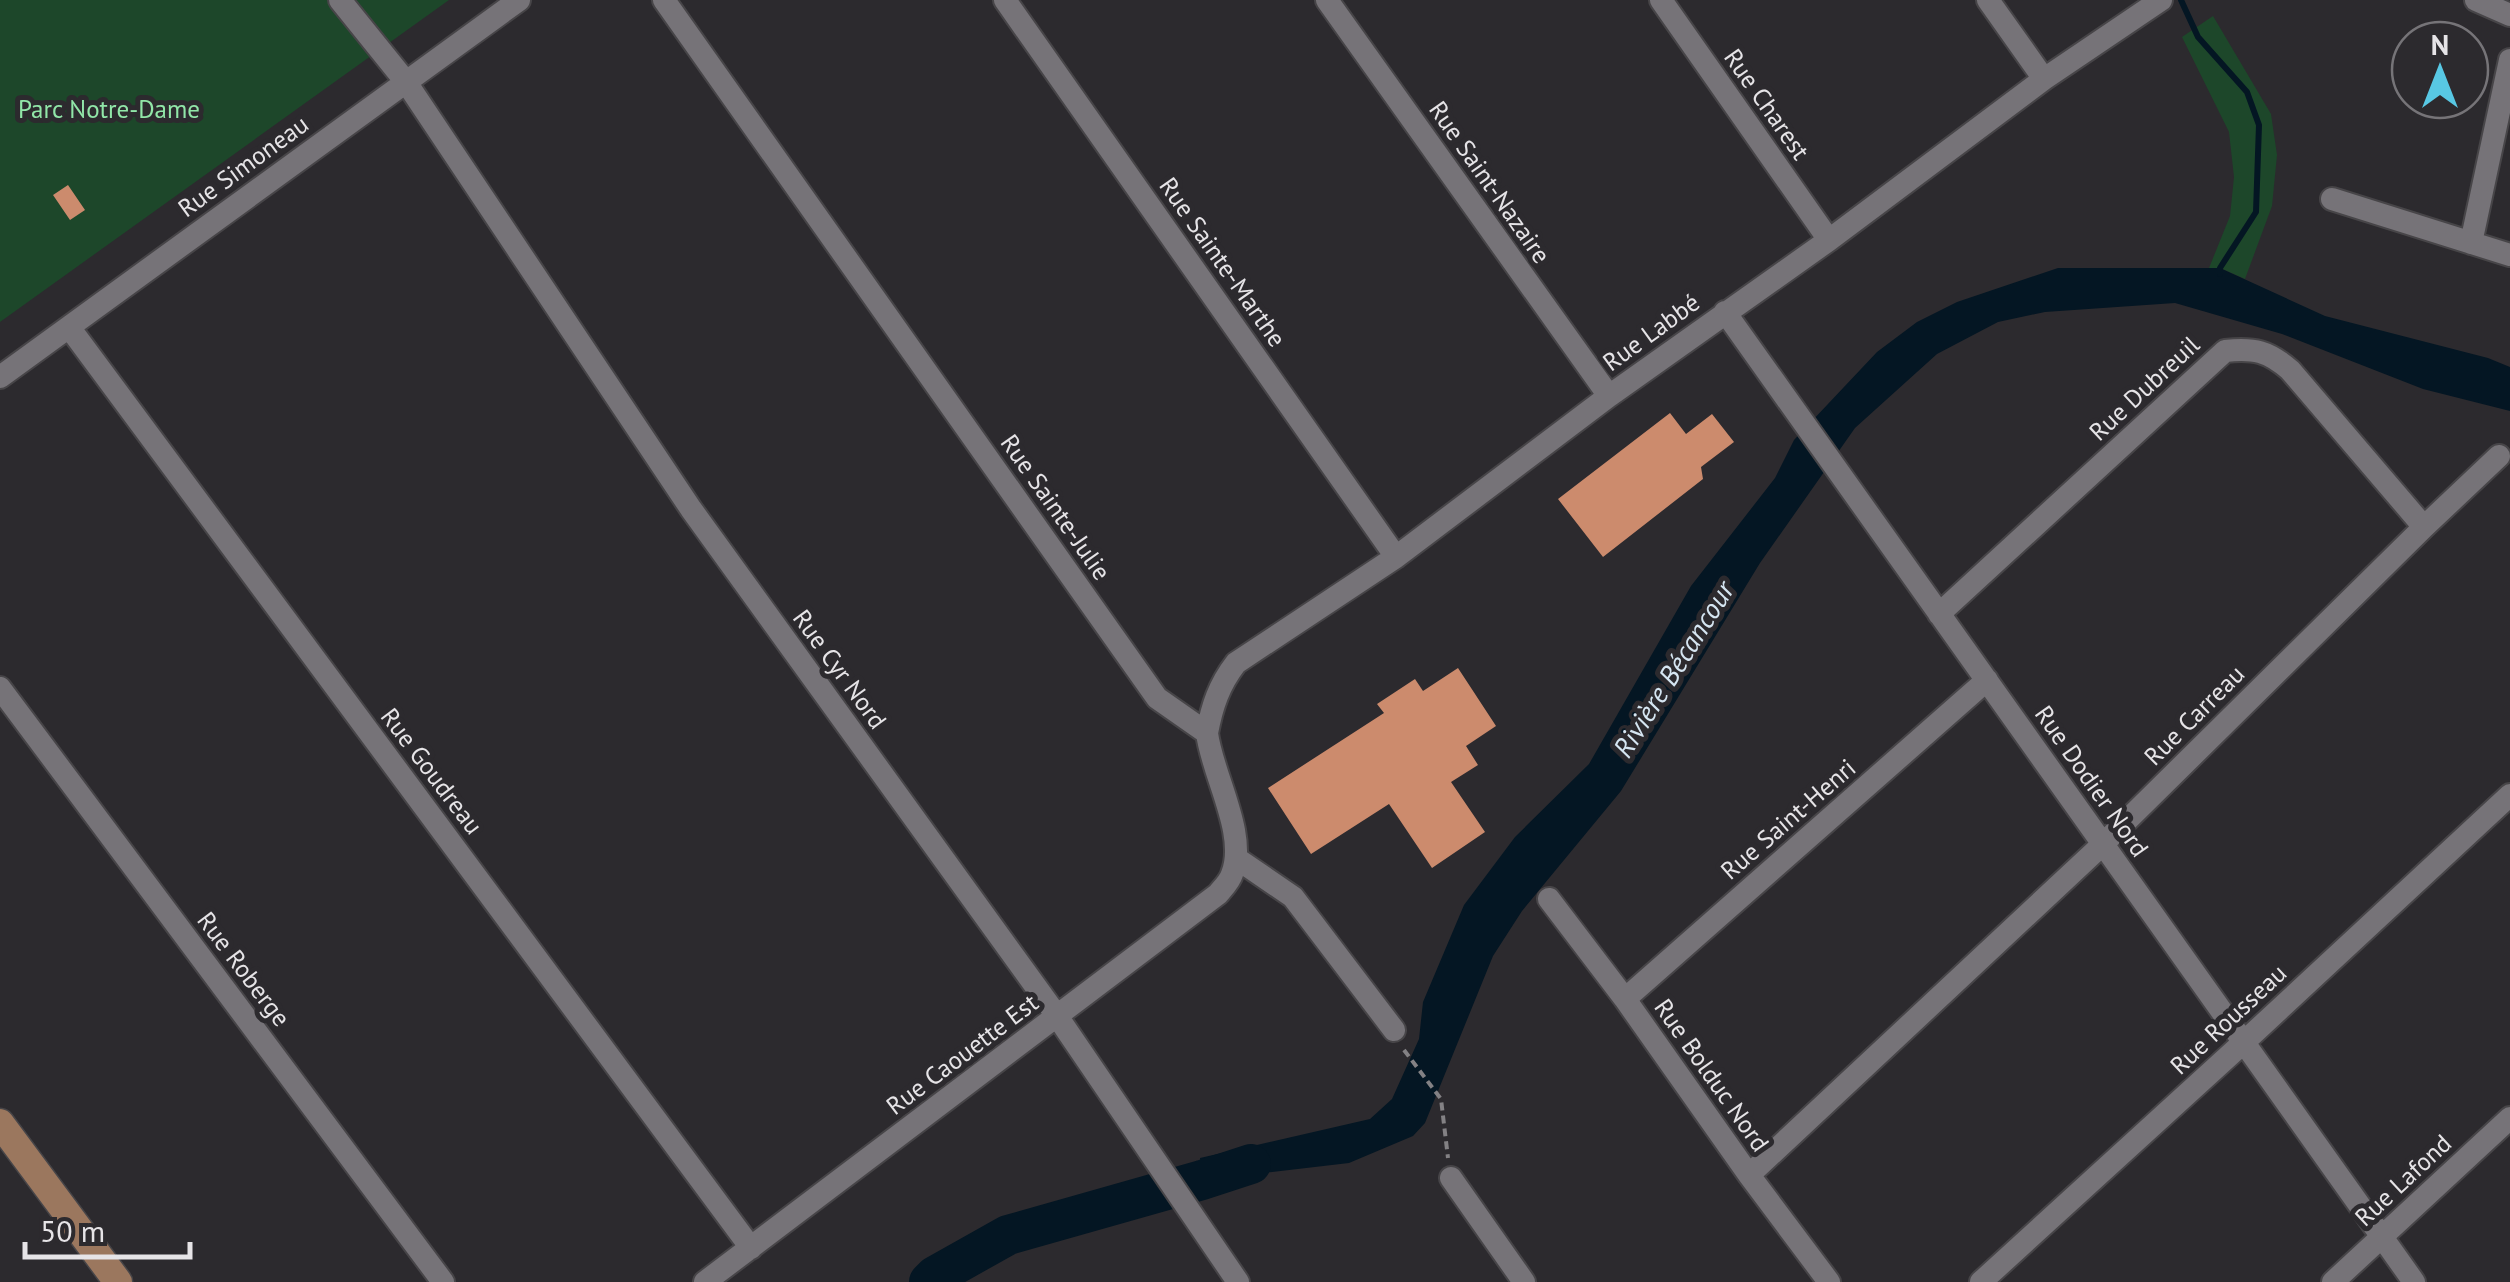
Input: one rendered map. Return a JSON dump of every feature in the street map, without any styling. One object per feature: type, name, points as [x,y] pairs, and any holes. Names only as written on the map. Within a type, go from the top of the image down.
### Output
[{"type":"main road","points":[[0,1123],[118,1282]]},
{"type":"street","name":"Rue Cyr Nord","points":[[340,0],[406,82],[691,509],[1057,1016],[1238,1282]]},
{"type":"street","name":"Rue Simoneau","points":[[0,377],[519,0]]},
{"type":"street","name":"Rue Sainte-Julie","points":[[664,0],[1156,698],[1208,733]]},
{"type":"street","name":"Rue Sainte-Marthe","points":[[1005,0],[1396,557]]},
{"type":"street","name":"Rue Saint-Nazaire","points":[[1326,0],[1609,396]]},
{"type":"street","name":"Rue Charest","points":[[1661,0],[1829,240]]},
{"type":"street","points":[[1988,0],[2044,79]]},
{"type":"street","points":[[2476,0],[2510,14]]},
{"type":"street","name":"Rue Labbé","points":[[1208,733],[1222,681],[1236,663],[1396,557],[1609,396],[1829,240],[2044,79],[2158,2]]},
{"type":"street","points":[[2471,242],[2510,60]]},
{"type":"street","points":[[2332,199],[2510,255]]},
{"type":"street","name":"Rue Dodier Nord","points":[[1725,312],[2414,1282]]},
{"type":"street","name":"Rue Goudreau","points":[[68,327],[751,1248]]},
{"type":"street","name":"Rue Dubreuil","points":[[1939,614],[2225,351],[2261,351],[2278,359],[2424,528]]},
{"type":"street","name":"Rue Carreau","points":[[1749,1176],[2103,844],[2500,456]]},
{"type":"street","name":"Rue Saint-Henri","points":[[1625,999],[1986,680]]},
{"type":"street","name":"Rue Roberge","points":[[0,688],[443,1282]]},
{"type":"street","points":[[1208,733],[1209,751],[1235,834],[1236,858],[1294,896],[1396,1037]]},
{"type":"street","name":"Rue Rousseau","points":[[1981,1282],[2510,794]]},
{"type":"street","name":"Rue Caouette Est","points":[[706,1282],[1218,894],[1232,876],[1236,858]]},
{"type":"street","name":"Rue Bolduc Nord","points":[[1549,900],[1625,999],[1822,1280]]},
{"type":"street","name":"Rue Lafond","points":[[2332,1282],[2510,1118]]},
{"type":"street","points":[[1451,1178],[1524,1282]]},
{"type":"path","points":[[1396,1037],[1441,1099],[1451,1178]]},
{"type":"green space","name":"Parc Notre-Dame","points":[[0,0],[449,0],[0,322]]},
{"type":"green space","points":[[2213,16],[2271,114],[2277,155],[2272,206],[2245,279],[2220,268],[2209,268],[2230,216],[2234,177],[2229,132],[2182,37]]},
{"type":"water","points":[[2058,268],[2220,268],[2325,316],[2510,367],[2510,411],[2423,389],[2282,334],[2175,303],[2045,312],[1998,322],[1937,354],[1855,428],[1760,563],[1621,791],[1522,911],[1493,956],[1425,1123],[1413,1136],[1349,1163],[1202,1180],[1200,1158],[1370,1119],[1392,1099],[1419,1039],[1423,1002],[1464,905],[1515,837],[1589,764],[1691,586],[1775,478],[1794,440],[1877,352],[1917,322],[1957,302]]},
{"type":"building","points":[[68,185],[85,210],[70,220],[53,195]]},
{"type":"building","points":[[1670,413],[1686,434],[1712,414],[1734,442],[1701,467],[1703,479],[1603,557],[1558,499]]},
{"type":"building","points":[[1458,668],[1496,726],[1466,746],[1478,765],[1451,782],[1485,832],[1432,868],[1389,804],[1311,854],[1268,788],[1384,713],[1377,704],[1415,679],[1423,691]]},
{"type":"waterway","points":[[2181,0],[2198,37],[2247,92],[2259,125],[2256,212],[2220,268],[2220,274]]},
{"type":"waterway","name":"Rivière Bécancour","points":[[929,1282],[1008,1235],[1251,1164]]}]
